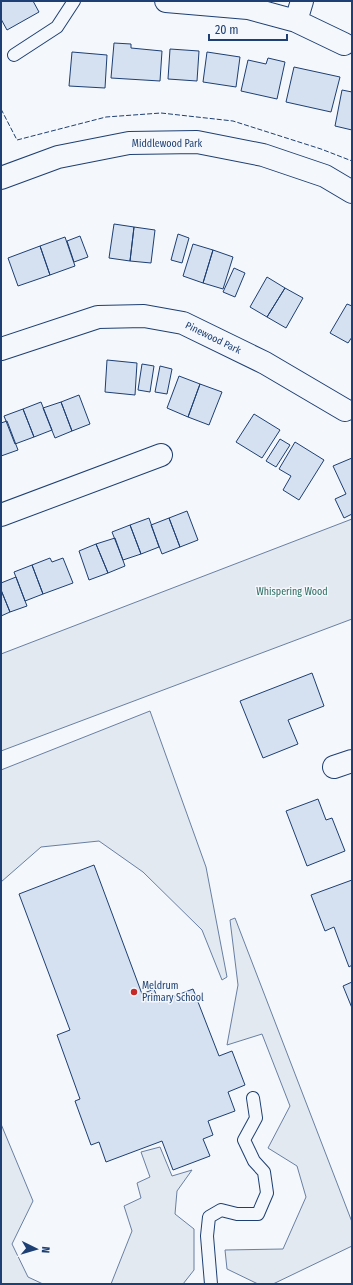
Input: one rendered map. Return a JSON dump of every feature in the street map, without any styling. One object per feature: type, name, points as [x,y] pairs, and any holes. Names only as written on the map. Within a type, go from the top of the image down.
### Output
[{"type":"street","points":[[166,1],[299,11],[344,44]]},
{"type":"street","name":"Middlewood Park","points":[[1,178],[58,157],[128,143],[197,142],[263,155],[325,176],[352,192]]},
{"type":"street","name":"Pinewood Park","points":[[1,350],[98,317],[144,316],[183,323],[265,363],[345,410]]},
{"type":"street","points":[[1,516],[161,455]]},
{"type":"lane","points":[[14,55],[57,27],[74,1]]},
{"type":"lane","points":[[211,1284],[207,1236],[209,1217],[221,1210],[237,1214],[258,1214],[267,1193],[264,1172],[254,1161],[244,1140],[256,1118],[252,1098]]},
{"type":"green space","name":"Whispering Wood","points":[[352,519],[352,619],[1,751],[1,654]]},
{"type":"green space","points":[[150,711],[206,867],[227,977],[222,980],[202,930],[143,872],[99,841],[41,847],[1,882],[1,770]]},
{"type":"green space","points":[[235,918],[352,1222],[352,1246],[273,1284],[258,1284],[227,1269],[225,1250],[283,1249],[306,1197],[297,1166],[268,1148],[290,1106],[262,1034],[227,1045],[238,985],[230,920]]},
{"type":"green space","points":[[1,1124],[33,1201],[12,1244],[28,1277],[43,1284],[1,1284]]},
{"type":"green space","points":[[160,1147],[172,1176],[192,1170],[177,1191],[175,1214],[194,1229],[194,1270],[183,1284],[111,1284],[132,1231],[124,1206],[141,1198],[137,1183],[150,1177],[141,1152]]},
{"type":"building","points":[[1,1],[33,1],[39,12],[7,30],[1,19]]},
{"type":"building","points":[[114,43],[131,44],[131,48],[162,51],[160,81],[111,78]]},
{"type":"building","points":[[170,49],[199,51],[197,81],[168,79]]},
{"type":"building","points":[[72,52],[107,55],[105,88],[69,86]]},
{"type":"building","points":[[207,52],[240,57],[236,87],[203,82]]},
{"type":"building","points":[[268,58],[285,62],[277,99],[241,91],[248,60],[266,64]]},
{"type":"building","points":[[294,67],[340,77],[331,112],[286,102]]},
{"type":"building","points":[[342,90],[352,92],[352,130],[335,126]]},
{"type":"building","points":[[114,224],[134,227],[130,261],[109,258]]},
{"type":"building","points":[[134,227],[155,230],[151,263],[130,261]]},
{"type":"building","points":[[178,234],[189,238],[182,263],[171,260]]},
{"type":"building","points":[[80,236],[88,257],[74,262],[67,241]]},
{"type":"building","points":[[65,237],[75,266],[50,275],[40,246]]},
{"type":"building","points":[[193,244],[213,250],[203,283],[183,276]]},
{"type":"building","points":[[40,246],[50,275],[18,286],[8,258]]},
{"type":"building","points":[[213,250],[233,257],[223,289],[203,283]]},
{"type":"building","points":[[234,268],[245,273],[235,297],[223,292]]},
{"type":"building","points":[[267,277],[285,288],[267,317],[250,307]]},
{"type":"building","points":[[285,288],[303,298],[286,328],[267,317]]},
{"type":"building","points":[[347,304],[352,306],[352,337],[348,343],[330,333]]},
{"type":"building","points":[[107,360],[137,363],[135,395],[105,392]]},
{"type":"building","points":[[142,364],[154,366],[150,392],[138,390]]},
{"type":"building","points":[[160,366],[172,369],[167,394],[155,392]]},
{"type":"building","points":[[179,376],[200,384],[188,417],[167,408]]},
{"type":"building","points":[[200,384],[222,392],[209,425],[188,417]]},
{"type":"building","points":[[79,395],[90,424],[72,431],[61,402]]},
{"type":"building","points":[[41,402],[52,430],[34,437],[23,409]]},
{"type":"building","points":[[61,402],[72,431],[55,438],[43,408]]},
{"type":"building","points":[[23,409],[34,437],[15,444],[4,416]]},
{"type":"building","points":[[254,414],[280,430],[262,458],[236,442]]},
{"type":"building","points":[[7,421],[18,450],[1,456],[1,423]]},
{"type":"building","points":[[280,439],[290,445],[276,467],[266,461]]},
{"type":"building","points":[[295,442],[324,460],[299,500],[283,490],[291,476],[279,469]]},
{"type":"building","points":[[352,458],[352,514],[344,518],[335,499],[346,494],[333,466]]},
{"type":"building","points":[[187,511],[198,540],[180,547],[169,518]]},
{"type":"building","points":[[149,518],[159,547],[141,554],[130,525]]},
{"type":"building","points":[[169,518],[180,547],[162,554],[151,525]]},
{"type":"building","points":[[130,525],[141,554],[123,560],[112,532]]},
{"type":"building","points":[[115,538],[125,566],[108,573],[96,544]]},
{"type":"building","points":[[96,544],[108,573],[89,580],[79,551]]},
{"type":"building","points":[[50,558],[52,562],[63,558],[73,583],[43,594],[32,565]]},
{"type":"building","points":[[32,565],[43,594],[25,601],[14,572]]},
{"type":"building","points":[[16,577],[27,606],[10,612],[1,590],[1,583]]},
{"type":"building","points":[[1,590],[10,612],[1,616]]},
{"type":"building","points":[[312,673],[324,706],[288,720],[298,744],[263,758],[240,701]]},
{"type":"building","points":[[318,799],[326,820],[332,818],[345,851],[307,866],[286,811]]},
{"type":"building","points":[[94,865],[142,994],[154,989],[159,1002],[193,989],[219,1056],[232,1051],[245,1085],[228,1092],[235,1111],[208,1121],[213,1135],[203,1139],[210,1156],[173,1170],[162,1141],[106,1162],[99,1142],[91,1145],[75,1101],[80,1099],[57,1035],[70,1030],[19,894]]},
{"type":"building","points":[[352,880],[352,965],[349,967],[334,927],[325,931],[311,895]]},
{"type":"building","points":[[352,982],[352,1008],[343,986]]},
{"type":"fence","points":[[1,109],[17,140],[106,117],[161,113],[233,121],[321,149],[352,161]]},
{"type":"place","name":"Meldrum Primary School","points":[[134,992]]}]
